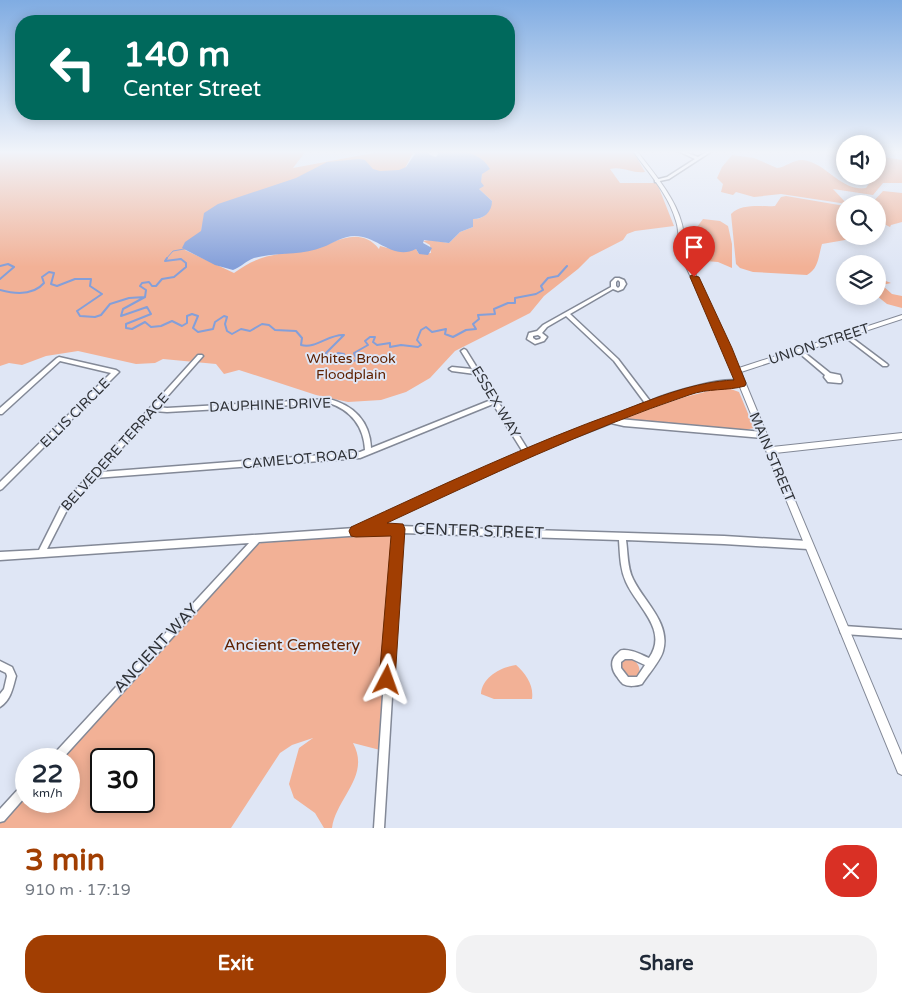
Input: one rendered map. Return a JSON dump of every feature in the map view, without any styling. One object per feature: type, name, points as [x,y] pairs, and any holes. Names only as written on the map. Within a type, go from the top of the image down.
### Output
[{"type":"main road","name":"MAIN STREET","points":[[661,190],[680,221],[680,240],[684,256],[770,450],[902,769]]},
{"type":"main road","name":"UNION STREET","points":[[736,371],[902,317]]},
{"type":"main road","points":[[770,450],[902,436]]},
{"type":"street","points":[[539,333],[551,322],[614,287]]},
{"type":"street","points":[[567,314],[616,360],[650,404]]},
{"type":"street","points":[[847,336],[885,365]]},
{"type":"street","points":[[800,350],[829,375]]},
{"type":"street","name":"ESSEX WAY","points":[[464,352],[473,363],[476,372],[527,453]]},
{"type":"street","name":"BELVEDERE TERRACE","points":[[41,553],[59,515],[200,356]]},
{"type":"street","name":"ELLIS CIRCLE","points":[[0,412],[59,359],[116,372],[0,487]]},
{"type":"street","points":[[452,369],[476,372]]},
{"type":"street","points":[[356,531],[527,453],[650,404],[708,386],[741,383]]},
{"type":"street","name":"DAUPHINE DRIVE","points":[[153,409],[167,410],[330,401],[341,404],[358,418],[368,439],[368,452]]},
{"type":"street","name":"CAMELOT ROAD","points":[[95,475],[332,459],[368,452],[494,401]]},
{"type":"street","points":[[611,420],[624,423],[763,435]]},
{"type":"street","points":[[368,439],[379,446]]},
{"type":"street","points":[[378,828],[398,529]]},
{"type":"street","name":"CENTER STREET","points":[[0,556],[398,529],[724,540],[808,545]]},
{"type":"street","points":[[622,537],[629,580],[650,609],[659,630],[658,651],[651,663]]},
{"type":"street","name":"ANCIENT WAY","points":[[65,748],[258,538]]},
{"type":"street","points":[[844,630],[902,634]]},
{"type":"street","points":[[0,665],[9,670],[12,676],[8,691],[0,702]]},
{"type":"street","points":[[0,817],[15,801]]},
{"type":"green space","name":"Whites Brook Floodplain","points":[[0,190],[271,190],[212,215],[202,225],[201,235],[185,250],[234,273],[261,258],[316,248],[344,238],[362,238],[371,241],[379,249],[380,246],[403,252],[416,249],[419,254],[431,253],[430,245],[423,241],[430,240],[449,243],[460,232],[473,227],[473,219],[481,218],[486,214],[492,201],[480,190],[660,190],[674,226],[635,231],[627,234],[623,240],[590,257],[544,296],[530,313],[455,351],[430,378],[406,392],[381,400],[348,402],[316,395],[239,370],[224,374],[216,364],[163,359],[155,363],[136,364],[78,351],[46,356],[22,365],[9,363],[0,366]]},
{"type":"green space","points":[[722,190],[834,190],[839,195],[836,195],[836,202],[781,194],[754,197],[736,192],[733,195],[721,192]]},
{"type":"green space","points":[[837,190],[877,190],[873,195]]},
{"type":"green space","points":[[883,191],[902,193],[902,222],[890,227],[886,225],[886,195],[879,195]]},
{"type":"green space","points":[[786,196],[836,204],[836,242],[822,244],[816,266],[807,275],[753,272],[740,268],[736,264],[731,214],[746,207],[775,206],[781,197]]},
{"type":"green space","points":[[703,219],[720,221],[728,226],[732,244],[732,268],[718,262],[693,260],[685,245],[683,228],[697,227]]},
{"type":"green space","points":[[886,289],[892,294],[902,296],[902,308],[887,304]]},
{"type":"green space","points":[[725,387],[739,392],[754,428],[740,431],[621,419],[685,397]]},
{"type":"green space","name":"Ancient Cemetery","points":[[395,534],[380,750],[353,743],[358,766],[351,787],[335,817],[332,828],[324,828],[315,813],[294,798],[289,784],[299,748],[313,738],[292,745],[280,753],[231,828],[0,828],[0,822],[15,805],[15,813],[80,813],[80,748],[68,748],[254,547],[261,543]]},
{"type":"green space","points":[[628,657],[639,666],[639,674],[635,678],[629,678],[621,671],[620,661]]},
{"type":"green space","points":[[516,665],[528,680],[532,689],[532,699],[494,699],[481,694],[485,683],[493,674],[504,668]]},
{"type":"water","points":[[261,190],[480,190],[492,201],[491,208],[487,214],[481,218],[473,219],[473,227],[460,232],[449,243],[424,240],[423,243],[432,248],[428,255],[419,254],[416,249],[400,252],[363,237],[350,236],[315,250],[254,258],[233,270],[215,265],[182,248],[185,242],[201,231],[204,213],[218,204]]},
{"type":"waterway","points":[[166,259],[173,251],[184,249]]},
{"type":"waterway","points":[[167,258],[165,261],[181,259]]},
{"type":"waterway","points":[[145,297],[146,290],[140,286],[142,283],[149,282],[152,286],[156,286],[162,279],[174,277],[186,267],[186,263],[181,259]]},
{"type":"waterway","points":[[0,266],[8,264],[14,267],[0,279]]},
{"type":"waterway","points":[[145,297],[123,309],[121,316],[147,307],[151,314],[126,324],[126,328],[132,329],[145,322],[151,327],[161,326],[172,321],[182,326],[187,323],[187,316],[192,314],[198,316],[193,328],[198,332],[213,329],[215,322],[224,316],[227,317],[225,324],[227,331],[232,334],[241,329],[250,331],[262,324],[269,325],[275,330],[296,331],[302,338],[301,345],[307,346],[338,335],[344,335],[326,353],[328,358],[332,358],[338,353],[344,354],[345,363],[357,360],[354,353],[368,345],[365,341],[370,337],[375,337],[373,342],[377,345],[390,343],[390,347],[401,345],[418,347],[421,345],[417,340],[421,330],[426,327],[432,332],[446,329],[445,334],[453,337],[466,330],[476,329],[473,324],[479,319],[478,315],[495,314],[494,309],[508,303],[515,303],[515,298],[536,294],[543,290],[541,286],[548,278],[558,276],[567,266]]},
{"type":"waterway","points":[[0,290],[18,293],[35,290],[44,283],[42,277],[49,272],[54,273],[51,284],[57,286],[75,279],[91,279],[90,286],[102,294],[77,311],[80,316],[95,317],[101,315],[110,304],[129,298],[145,297]]},
{"type":"route","points":[[387,680],[398,529],[356,531],[374,521],[512,459],[660,400],[713,385],[741,383],[694,277]]}]
